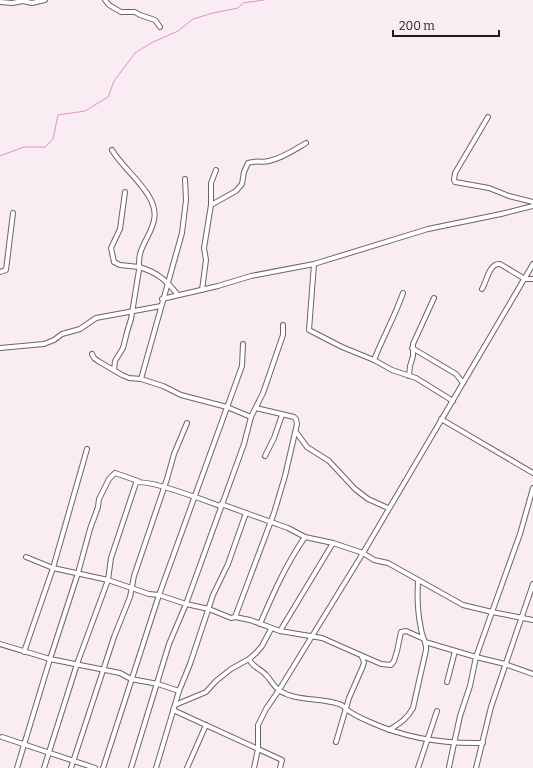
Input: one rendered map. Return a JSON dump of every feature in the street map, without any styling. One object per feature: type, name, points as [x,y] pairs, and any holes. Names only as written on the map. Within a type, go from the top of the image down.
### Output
[{"type":"street","points":[[0,2],[12,3],[23,1],[32,3],[45,0]]},
{"type":"street","points":[[104,0],[109,5],[121,12],[135,12],[155,20],[160,27]]},
{"type":"street","points":[[488,117],[455,173],[455,182],[489,188],[509,196],[533,202]]},
{"type":"street","points":[[211,205],[240,188],[248,163],[276,160],[306,143]]},
{"type":"street","points":[[112,150],[146,194],[155,213],[151,230],[140,254],[133,311],[124,348],[115,361],[114,370]]},
{"type":"street","points":[[202,290],[206,260],[204,248],[211,205],[211,183],[216,170]]},
{"type":"street","points":[[141,378],[182,232],[186,200],[185,179]]},
{"type":"street","points":[[126,192],[120,229],[111,251],[114,262],[116,264],[139,267],[152,271],[168,283],[178,294]]},
{"type":"street","points":[[162,299],[178,294],[202,290],[251,276],[314,264],[428,230],[533,206]]},
{"type":"street","points":[[0,272],[4,272],[6,270],[13,213]]},
{"type":"street","points":[[314,264],[309,330],[392,370],[410,376],[453,401]]},
{"type":"street","points":[[482,289],[489,272],[493,266],[497,264],[500,264],[525,279],[533,279]]},
{"type":"street","points":[[254,768],[258,749],[258,725],[266,709],[363,553],[388,508],[453,401],[533,264]]},
{"type":"street","points":[[374,360],[397,311],[403,293]]},
{"type":"street","points":[[410,376],[409,370],[413,356],[412,348],[414,339],[434,298]]},
{"type":"street","points":[[0,348],[44,344],[54,340],[62,334],[80,329],[96,318],[161,306]]},
{"type":"street","points":[[131,768],[158,684],[169,644],[186,604],[220,505],[244,444],[251,417],[263,393],[283,335],[283,325]]},
{"type":"street","points":[[103,768],[158,595],[212,453],[242,366],[243,344]]},
{"type":"street","points":[[412,348],[456,374],[463,383]]},
{"type":"street","points":[[92,354],[98,361],[129,378],[141,378],[163,386],[181,395],[227,407],[251,417]]},
{"type":"street","points":[[236,617],[271,522],[285,476],[297,424],[296,419],[256,408]]},
{"type":"street","points":[[265,456],[274,438],[282,415]]},
{"type":"street","points":[[441,419],[533,473]]},
{"type":"street","points":[[72,768],[114,637],[132,589],[134,576],[174,454],[186,423]]},
{"type":"street","points":[[296,432],[307,447],[328,461],[355,489],[368,499],[388,508]]},
{"type":"street","points":[[24,652],[53,568],[87,449]]},
{"type":"street","points":[[17,768],[78,573],[99,499],[109,479],[115,472],[138,481],[246,513],[288,528],[305,537],[333,543],[363,553],[374,560],[388,563],[463,605],[533,620]]},
{"type":"street","points":[[44,768],[77,664],[108,580],[111,558],[136,483],[138,481]]},
{"type":"street","points":[[449,767],[460,716],[470,686],[476,657],[520,534],[533,488]]},
{"type":"street","points":[[156,768],[173,710],[208,609],[228,564],[246,513]]},
{"type":"street","points":[[260,624],[277,585],[294,553],[305,537]]},
{"type":"street","points":[[280,632],[333,543]]},
{"type":"street","points":[[26,557],[53,568],[108,580],[148,594],[158,595],[208,609],[231,618],[236,617],[260,624],[280,632],[313,635],[356,652],[362,657],[381,664],[391,665],[396,656],[401,632],[406,631],[424,640],[455,651],[505,664],[533,674]]},
{"type":"street","points":[[389,730],[403,722],[413,708],[426,650],[420,624],[418,581]]},
{"type":"street","points":[[476,768],[491,707],[533,584]]},
{"type":"street","points":[[175,705],[206,692],[216,681],[231,669],[249,659],[262,646],[271,628]]},
{"type":"street","points":[[0,644],[50,659],[120,673],[131,679],[158,684],[179,692]]},
{"type":"street","points":[[447,682],[455,651]]},
{"type":"street","points":[[336,742],[349,698],[363,666],[364,662],[362,657]]},
{"type":"street","points":[[249,659],[253,666],[266,674],[279,690],[286,694],[331,701],[343,705],[346,709],[370,722],[398,733],[427,739],[483,743]]},
{"type":"street","points":[[173,710],[282,760],[280,768]]},
{"type":"street","points":[[418,768],[437,711]]},
{"type":"street","points":[[187,768],[206,725]]},
{"type":"street","points":[[2,737],[95,768]]},
{"type":"waterway","points":[[0,156],[24,147],[45,147],[53,139],[58,115],[85,111],[108,97],[114,81],[135,53],[151,43],[178,31],[193,19],[238,8],[243,3],[264,0]]}]
